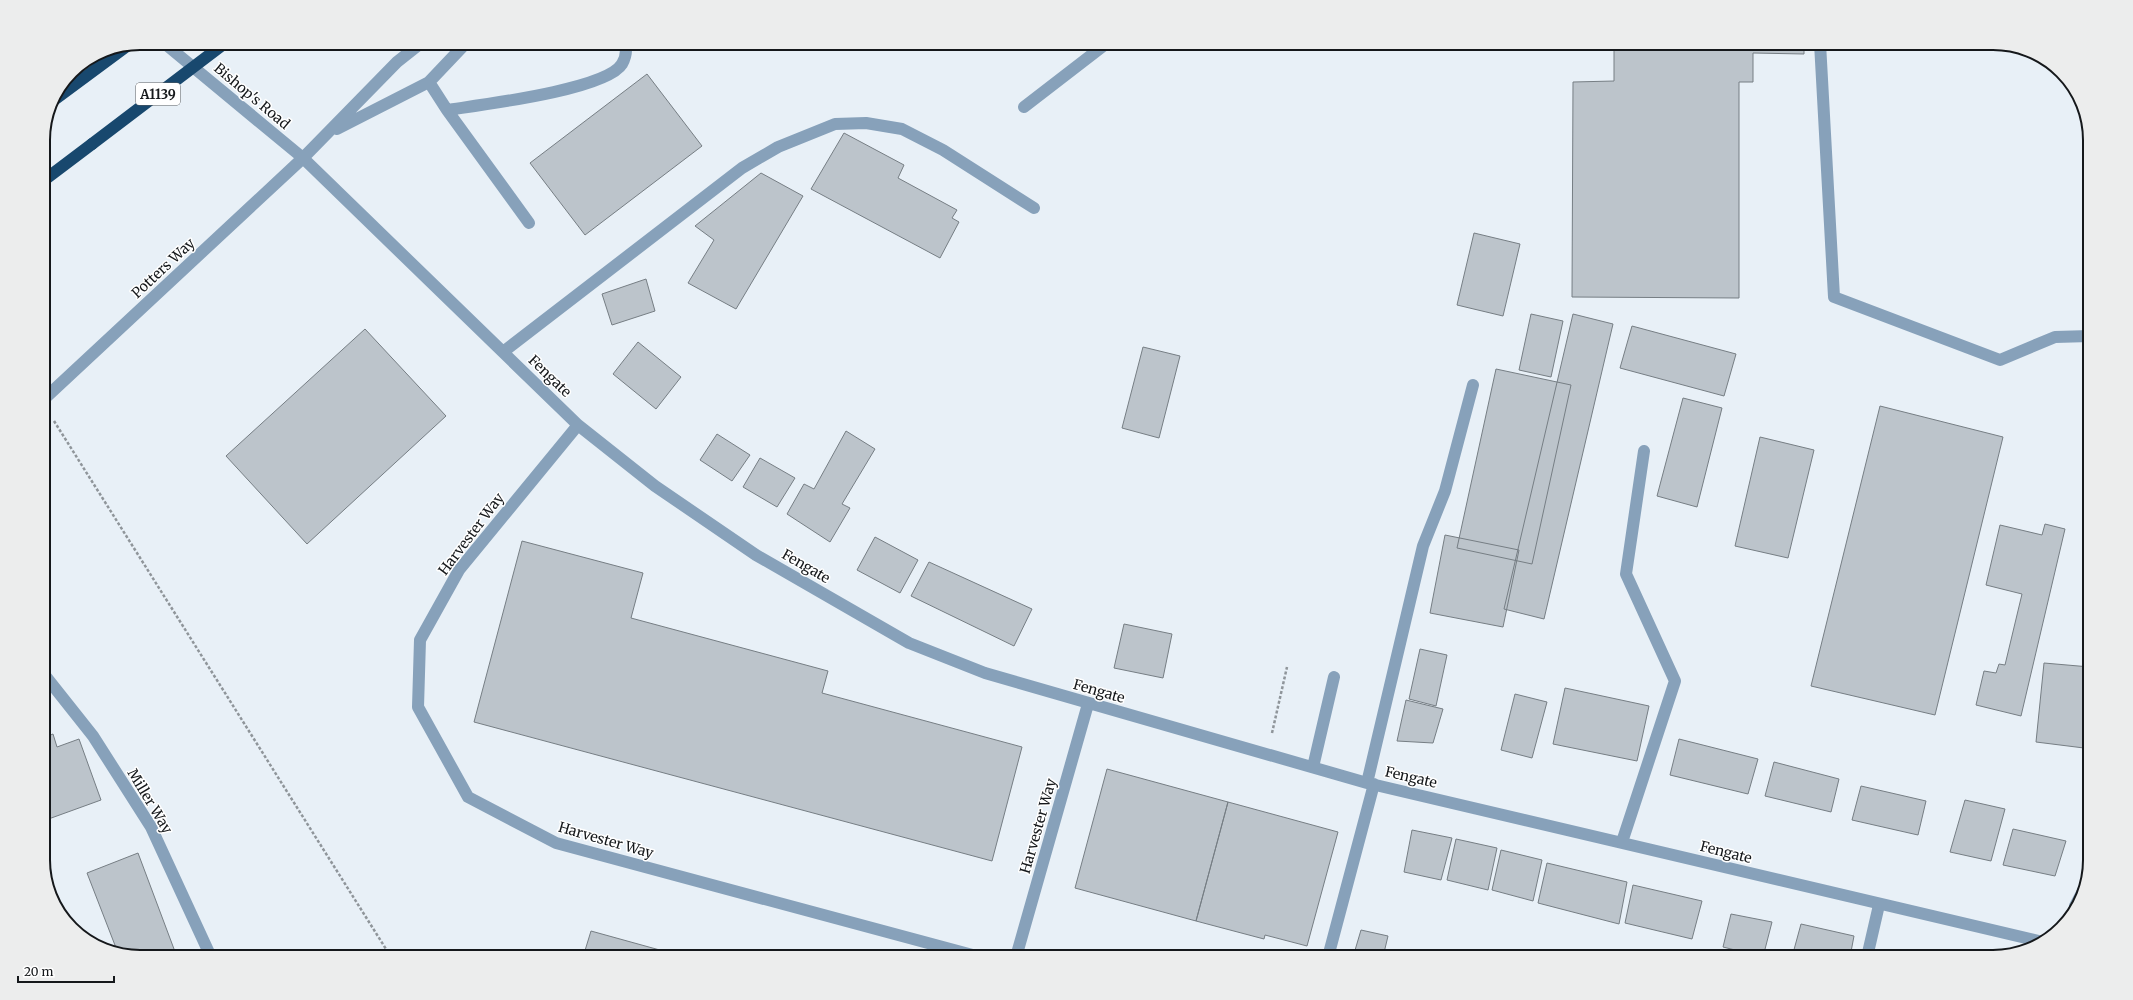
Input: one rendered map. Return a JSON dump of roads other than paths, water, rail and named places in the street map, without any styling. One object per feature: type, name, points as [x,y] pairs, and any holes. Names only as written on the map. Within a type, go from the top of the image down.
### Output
[{"type":"highway","name":"A1139","points":[[50,176],[216,50]]},
{"type":"highway","points":[[63,93],[117,53]]},
{"type":"street","name":"Bishop's Road","points":[[172,50],[303,158]]},
{"type":"street","name":"Potters Way","points":[[50,393],[303,158],[397,62],[412,50]]},
{"type":"street","points":[[327,134],[429,82],[459,50]]},
{"type":"street","points":[[447,110],[520,98],[591,83],[612,72],[622,64],[627,50]]},
{"type":"street","points":[[1024,107],[1098,50]]},
{"type":"street","points":[[1820,50],[1834,297],[2000,360],[2055,337],[2083,336]]},
{"type":"street","points":[[429,82],[447,110],[528,222]]},
{"type":"street","points":[[503,352],[742,168],[778,147],[835,124],[866,123],[902,129],[943,150],[1034,208]]},
{"type":"street","name":"Fengate","points":[[303,158],[578,425],[655,486],[756,555],[909,643],[985,673],[1088,704],[1370,783],[1622,842],[1879,905],[2034,940]]},
{"type":"street","points":[[1330,950],[1370,783],[1423,546],[1445,491],[1473,385]]},
{"type":"street","name":"Harvester Way","points":[[578,425],[459,570],[420,640],[418,707],[468,797],[556,843],[954,950]]},
{"type":"street","points":[[1622,842],[1675,681],[1626,574],[1644,451]]},
{"type":"street","points":[[1313,767],[1334,677]]},
{"type":"street","name":"Miller Way","points":[[50,682],[93,736],[151,826],[208,950]]},
{"type":"street","name":"Harvester Way","points":[[1018,950],[1088,704]]},
{"type":"street","points":[[1869,950],[1879,905]]}]
